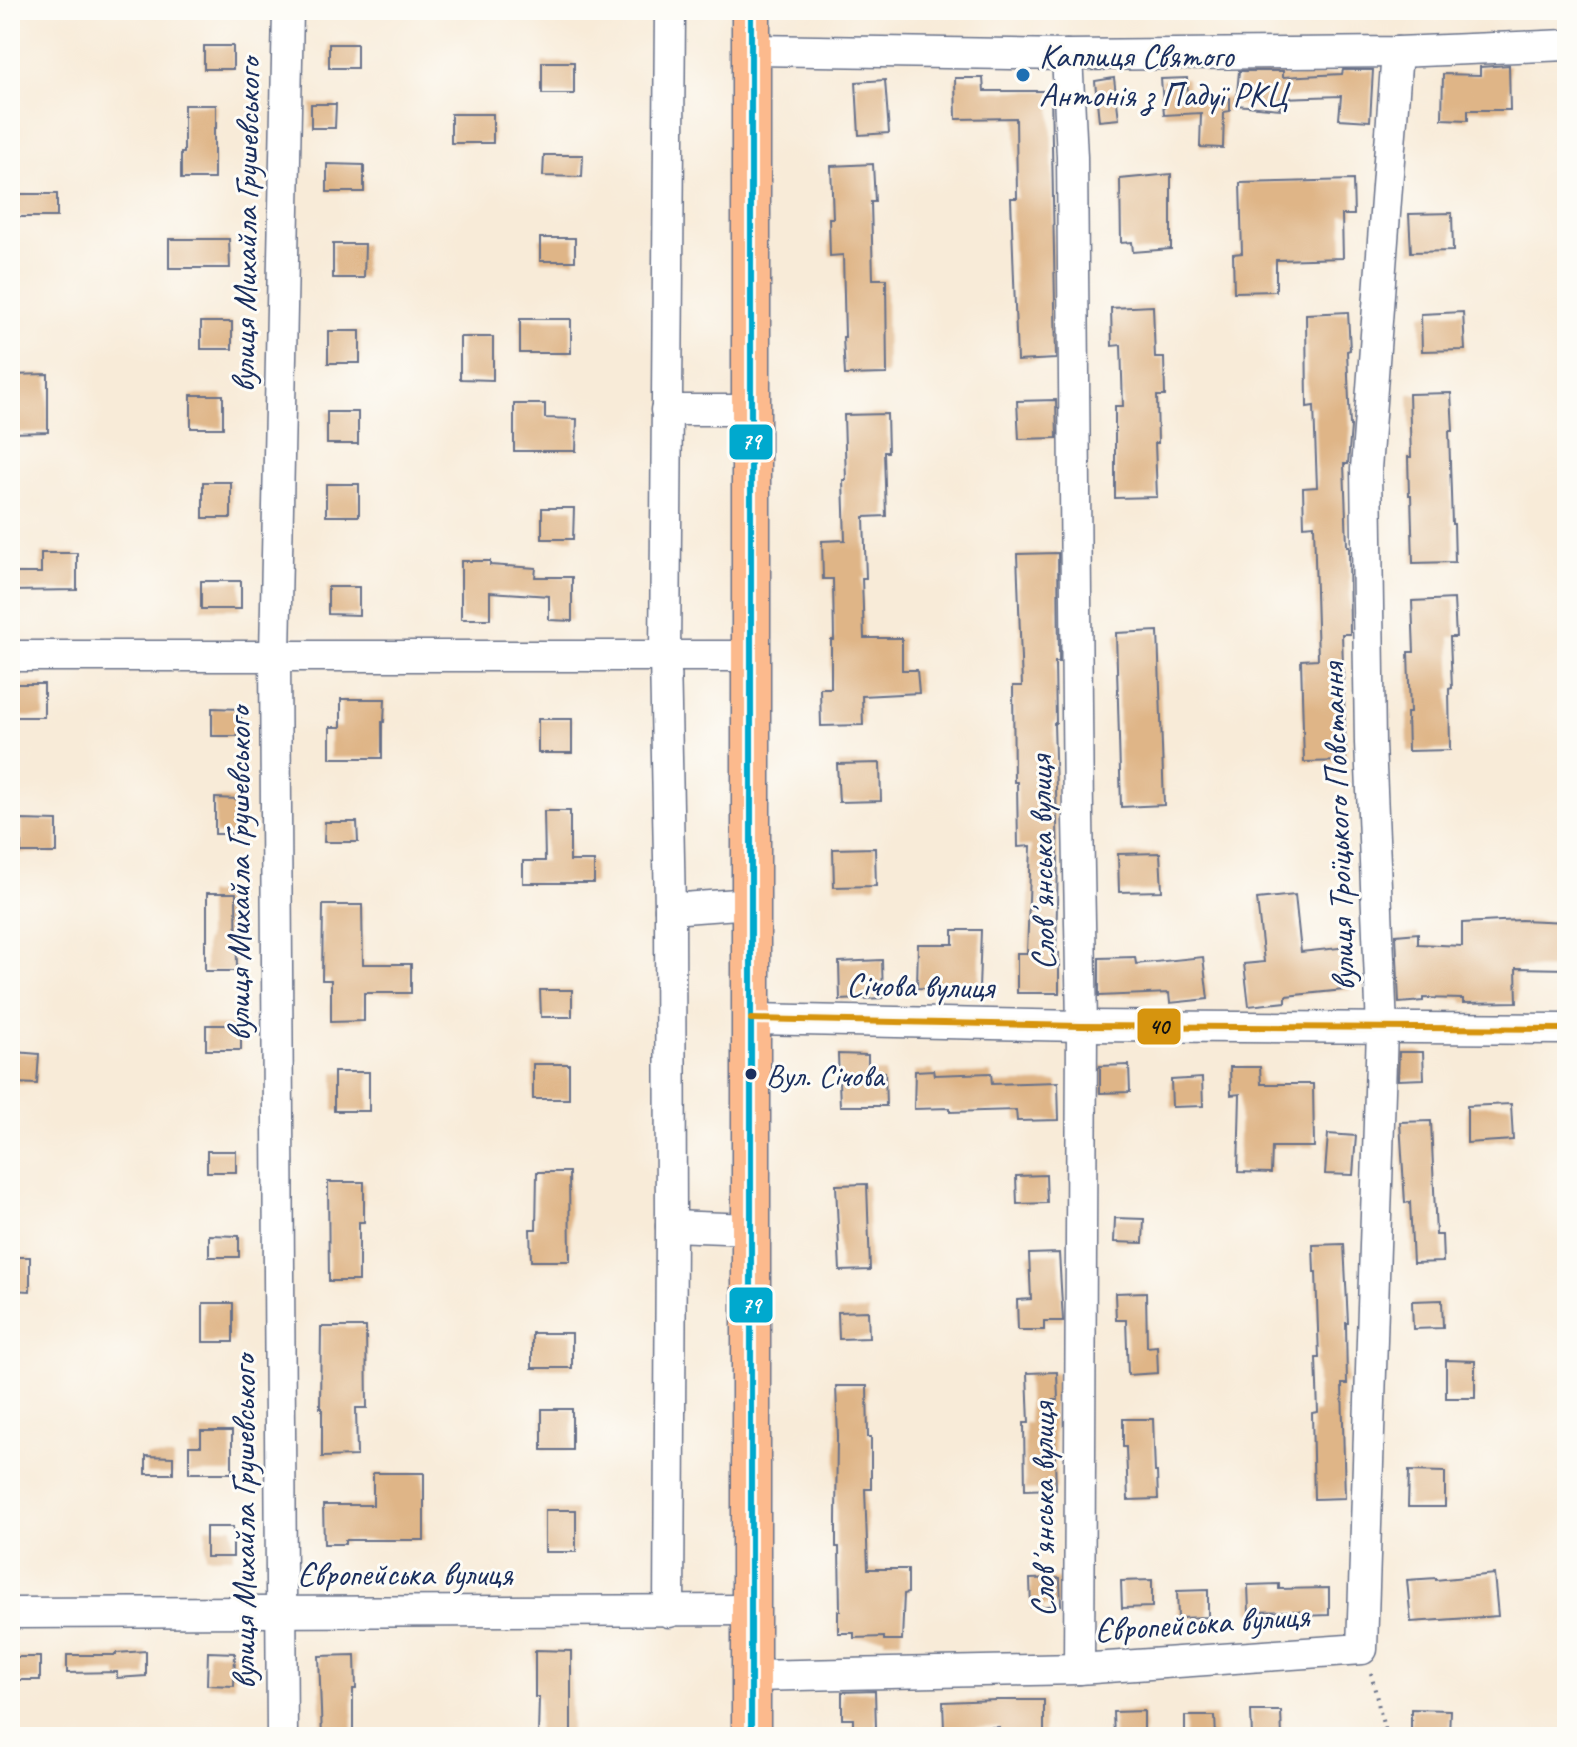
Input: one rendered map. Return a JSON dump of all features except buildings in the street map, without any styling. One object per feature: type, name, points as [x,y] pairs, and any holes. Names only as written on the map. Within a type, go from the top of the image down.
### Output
[{"type":"main road","points":[[751,10],[751,1737]]},
{"type":"street","name":"вулиця Михайла Грушевського","points":[[282,1737],[275,655],[288,10]]},
{"type":"street","points":[[669,1612],[670,909],[665,657],[670,10]]},
{"type":"street","points":[[751,50],[1067,55],[1397,52],[1567,45]]},
{"type":"street","name":"вулиця Троїцького Повстання","points":[[1362,1649],[1382,1029],[1370,743],[1366,469],[1397,52]]},
{"type":"street","name":"Словʼянська вулиця","points":[[1067,55],[1072,157],[1082,1026],[1079,1669]]},
{"type":"street","points":[[666,410],[751,410]]},
{"type":"street","points":[[10,656],[751,656]]},
{"type":"street","points":[[670,909],[751,903]]},
{"type":"street","name":"Січова вулиця","points":[[751,1019],[1082,1026],[1567,1029]]},
{"type":"street","points":[[671,1226],[751,1229]]},
{"type":"street","name":"Європейська вулиця","points":[[10,1613],[751,1610]]},
{"type":"street","name":"Європейська вулиця","points":[[751,1676],[1079,1669],[1362,1649]]},
{"type":"path","points":[[1362,1649],[1375,1682],[1386,1737]]},
{"type":"transit line","name":"79","points":[[751,10],[751,1737]]},
{"type":"transit line","name":"40","points":[[751,1019],[1082,1026],[1567,1029]]},
{"type":"place","name":"Каплиця Святого Антонія з Падуї РКЦ","points":[[1023,75]]},
{"type":"place","name":"Вул. Січова","points":[[751,1074]]}]
